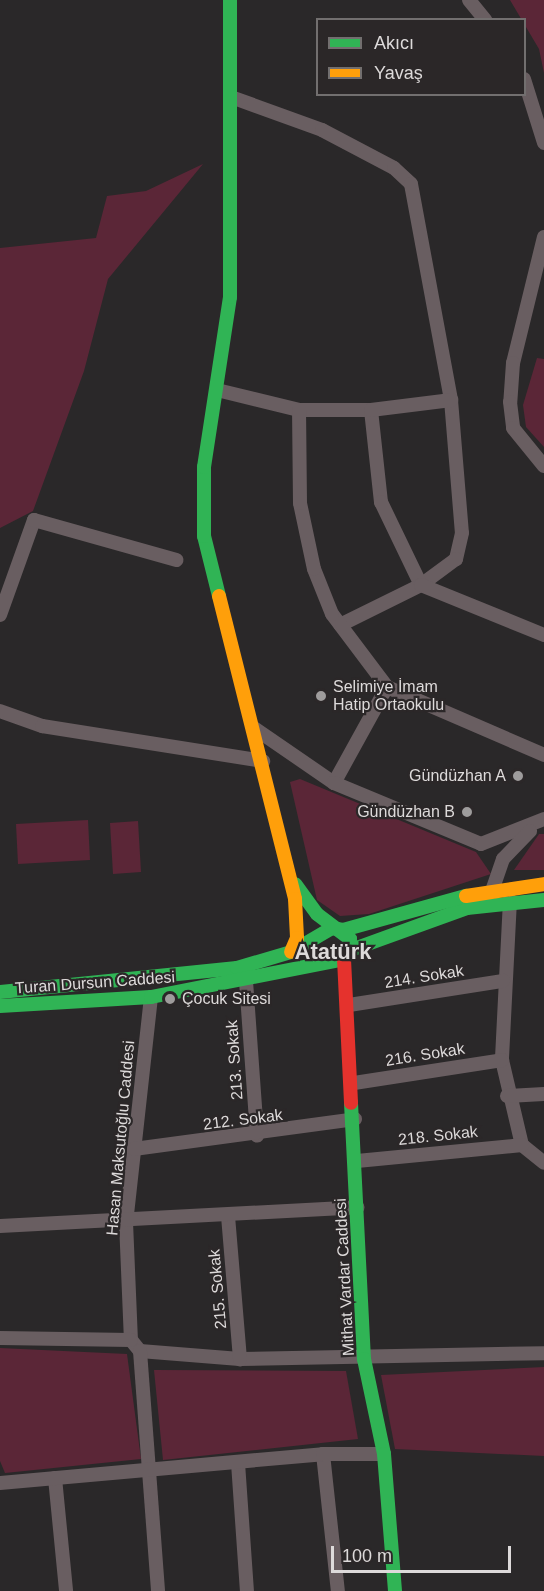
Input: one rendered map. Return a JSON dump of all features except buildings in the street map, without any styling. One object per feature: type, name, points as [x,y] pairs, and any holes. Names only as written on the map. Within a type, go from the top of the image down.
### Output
[{"type":"main road","points":[[230,0],[230,297],[204,467],[204,536],[264,760],[289,875],[297,916],[291,952]]},
{"type":"main road","points":[[289,875],[317,914],[343,930],[493,888],[544,884]]},
{"type":"main road","points":[[298,887],[320,953],[343,957],[343,930]]},
{"type":"main road","name":"Turan Dursun Caddesi","points":[[0,1006],[151,997],[246,981],[343,957],[467,908],[510,900],[544,900]]},
{"type":"main road","name":"Turan Dursun Caddesi","points":[[0,992],[194,976],[291,952],[317,939],[327,930],[343,930]]},
{"type":"main road","name":"Mithat Vardar Caddesi","points":[[343,957],[349,1005],[354,1083],[364,1359],[384,1454],[395,1591]]},
{"type":"street","points":[[468,0],[483,18]]},
{"type":"street","points":[[526,82],[544,143]]},
{"type":"street","points":[[231,97],[322,130],[394,168],[411,184],[451,400],[460,546],[456,560],[421,585],[340,625]]},
{"type":"street","points":[[544,237],[513,363],[510,402],[513,428],[544,466]]},
{"type":"street","points":[[217,390],[299,410],[370,410],[451,400]]},
{"type":"street","points":[[299,410],[303,529],[314,569],[340,625],[387,687],[544,755]]},
{"type":"street","points":[[370,410],[381,502],[421,585],[544,635]]},
{"type":"street","points":[[0,615],[34,520],[176,560]]},
{"type":"street","points":[[334,783],[387,687]]},
{"type":"street","points":[[0,711],[42,726],[264,760]]},
{"type":"street","points":[[254,728],[334,783],[481,844],[543,821]]},
{"type":"street","points":[[493,888],[503,859],[543,821]]},
{"type":"street","points":[[510,900],[503,981],[501,1060],[507,1096],[522,1145],[544,1163]]},
{"type":"street","name":"213. Sokak","points":[[246,981],[257,1136]]},
{"type":"street","name":"214. Sokak","points":[[349,1005],[503,981]]},
{"type":"street","name":"Hasan Maksutoğlu Caddesi","points":[[151,997],[126,1222],[158,1591]]},
{"type":"street","name":"216. Sokak","points":[[354,1083],[501,1060]]},
{"type":"street","points":[[507,1096],[544,1094]]},
{"type":"street","name":"212. Sokak","points":[[134,1149],[257,1136],[355,1119]]},
{"type":"street","name":"218. Sokak","points":[[357,1161],[522,1145]]},
{"type":"street","points":[[0,1226],[126,1222],[357,1207]]},
{"type":"street","name":"215. Sokak","points":[[228,1216],[240,1359]]},
{"type":"street","points":[[0,1338],[135,1346],[154,1356],[240,1359],[364,1359],[544,1353]]},
{"type":"street","points":[[323,1454],[338,1591]]},
{"type":"street","points":[[0,1483],[323,1454],[384,1454]]},
{"type":"street","points":[[238,1463],[247,1591]]},
{"type":"street","points":[[54,1478],[66,1591]]},
{"type":"shaded area","points":[[510,0],[544,0],[544,73],[539,49],[526,27],[526,18],[521,18]]},
{"type":"shaded area","points":[[203,164],[108,279],[84,371],[33,511],[0,528],[0,248],[96,238],[107,196],[146,191]]},
{"type":"shaded area","points":[[537,358],[544,359],[544,447],[526,427],[523,405]]},
{"type":"shaded area","points":[[300,779],[476,852],[491,874],[369,914],[340,916],[317,900],[290,782]]},
{"type":"shaded area","points":[[88,820],[90,860],[18,864],[16,824]]},
{"type":"shaded area","points":[[138,821],[141,872],[113,874],[110,823]]},
{"type":"shaded area","points":[[539,834],[544,834],[544,870],[514,870]]},
{"type":"shaded area","points":[[0,1348],[127,1354],[141,1459],[5,1473],[0,1461]]},
{"type":"shaded area","points":[[544,1367],[544,1456],[395,1449],[381,1375]]},
{"type":"shaded area","points":[[154,1370],[346,1371],[358,1439],[163,1460]]},
{"type":"traffic: fast","points":[[219,596],[204,536],[204,467],[230,297],[230,0]]},
{"type":"traffic: fast","points":[[0,1006],[151,997],[344,959],[350,939],[317,914],[295,884]]},
{"type":"traffic: fast","points":[[0,992],[237,968],[291,952],[332,928],[343,930],[466,896]]},
{"type":"traffic: fast","points":[[351,950],[467,908],[544,900]]},
{"type":"traffic: fast","points":[[351,1103],[364,1359],[384,1454],[395,1591]]},
{"type":"traffic: slow","points":[[219,596],[295,899],[297,938],[291,952]]},
{"type":"traffic: slow","points":[[466,896],[544,884]]},
{"type":"traffic: jam","points":[[344,959],[351,1103]]},
{"type":"place","name":"Selimiye İmam Hatip Ortaokulu","points":[[321,696]]},
{"type":"place","name":"Gündüzhan A","points":[[518,776]]},
{"type":"place","name":"Gündüzhan B","points":[[467,812]]},
{"type":"place","name":"Çocuk Sitesi","points":[[170,999]]},
{"type":"district","name":"Atatürk","points":[[333,952]]}]
